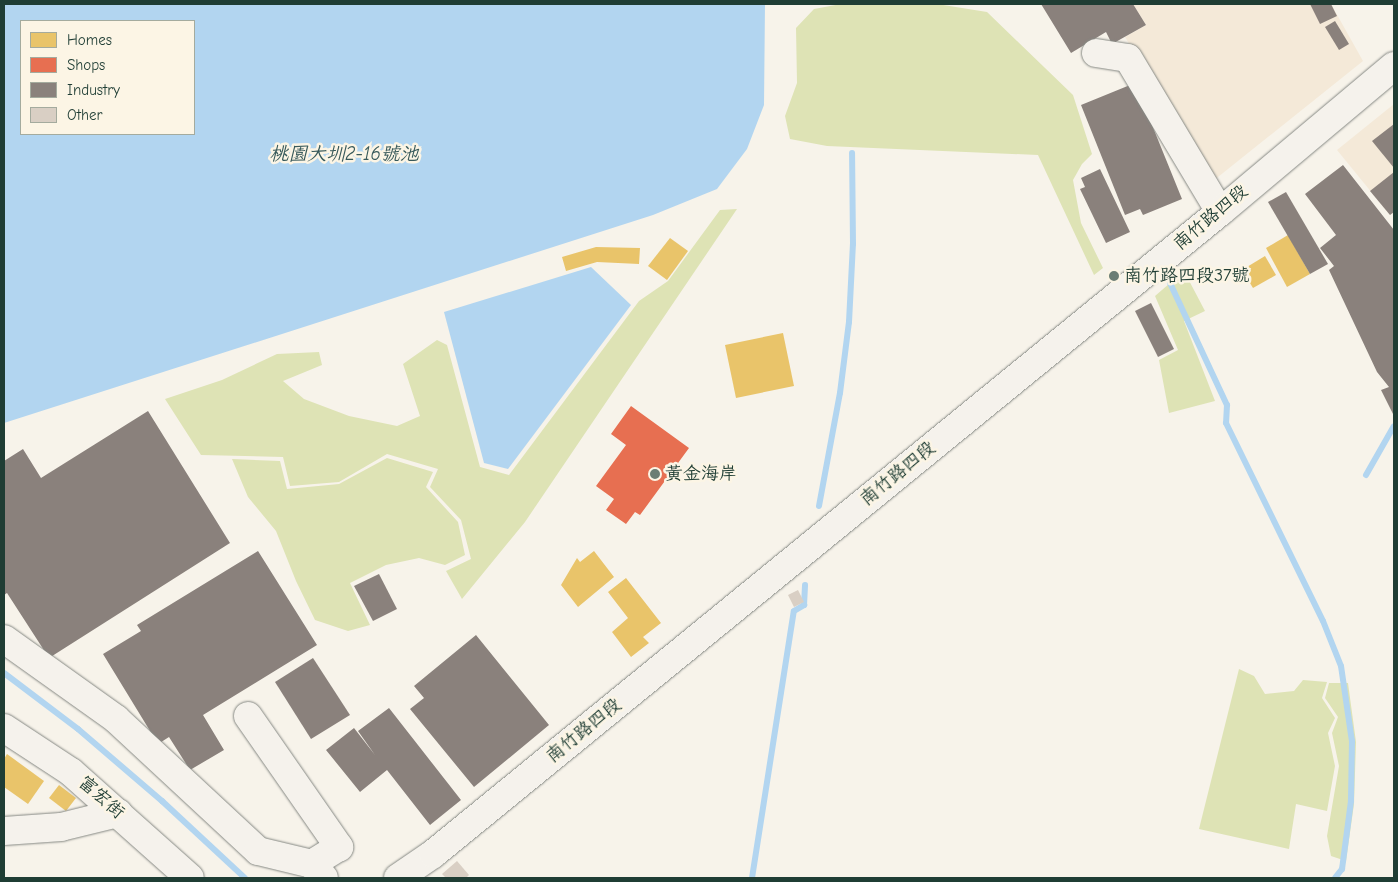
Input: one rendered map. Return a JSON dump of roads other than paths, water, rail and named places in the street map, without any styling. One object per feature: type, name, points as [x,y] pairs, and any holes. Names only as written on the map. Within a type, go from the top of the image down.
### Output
[{"type":"street","points":[[1096,53],[1128,58],[1220,212]]},
{"type":"street","name":"南竹路四段","points":[[398,878],[433,854],[1220,212],[1394,66]]},
{"type":"street","points":[[4,639],[116,719],[258,850],[318,871],[339,847],[248,716]]},
{"type":"street","name":"富宏街","points":[[4,728],[71,772],[190,878]]},
{"type":"street","points":[[4,831],[61,827],[118,813]]},
{"type":"water","name":"桃園大圳2-16號池","points":[[4,4],[765,4],[764,105],[747,149],[717,189],[653,215],[4,423]]},
{"type":"water","points":[[591,267],[631,305],[508,469],[484,463],[444,312]]},
{"type":"waterway","points":[[819,506],[840,393],[849,322],[853,244],[852,153]]},
{"type":"waterway","points":[[1170,283],[1227,405],[1226,423],[1323,621],[1341,666],[1352,741],[1351,801],[1342,869],[1335,878]]},
{"type":"waterway","points":[[1366,475],[1394,426]]},
{"type":"waterway","points":[[752,878],[794,611],[804,605],[805,585]]},
{"type":"waterway","points":[[4,673],[78,729],[162,801],[245,878]]},
{"type":"place","name":"南竹路四段37號","points":[[1114,276]]},
{"type":"place","name":"黃金海岸","points":[[655,474]]}]
